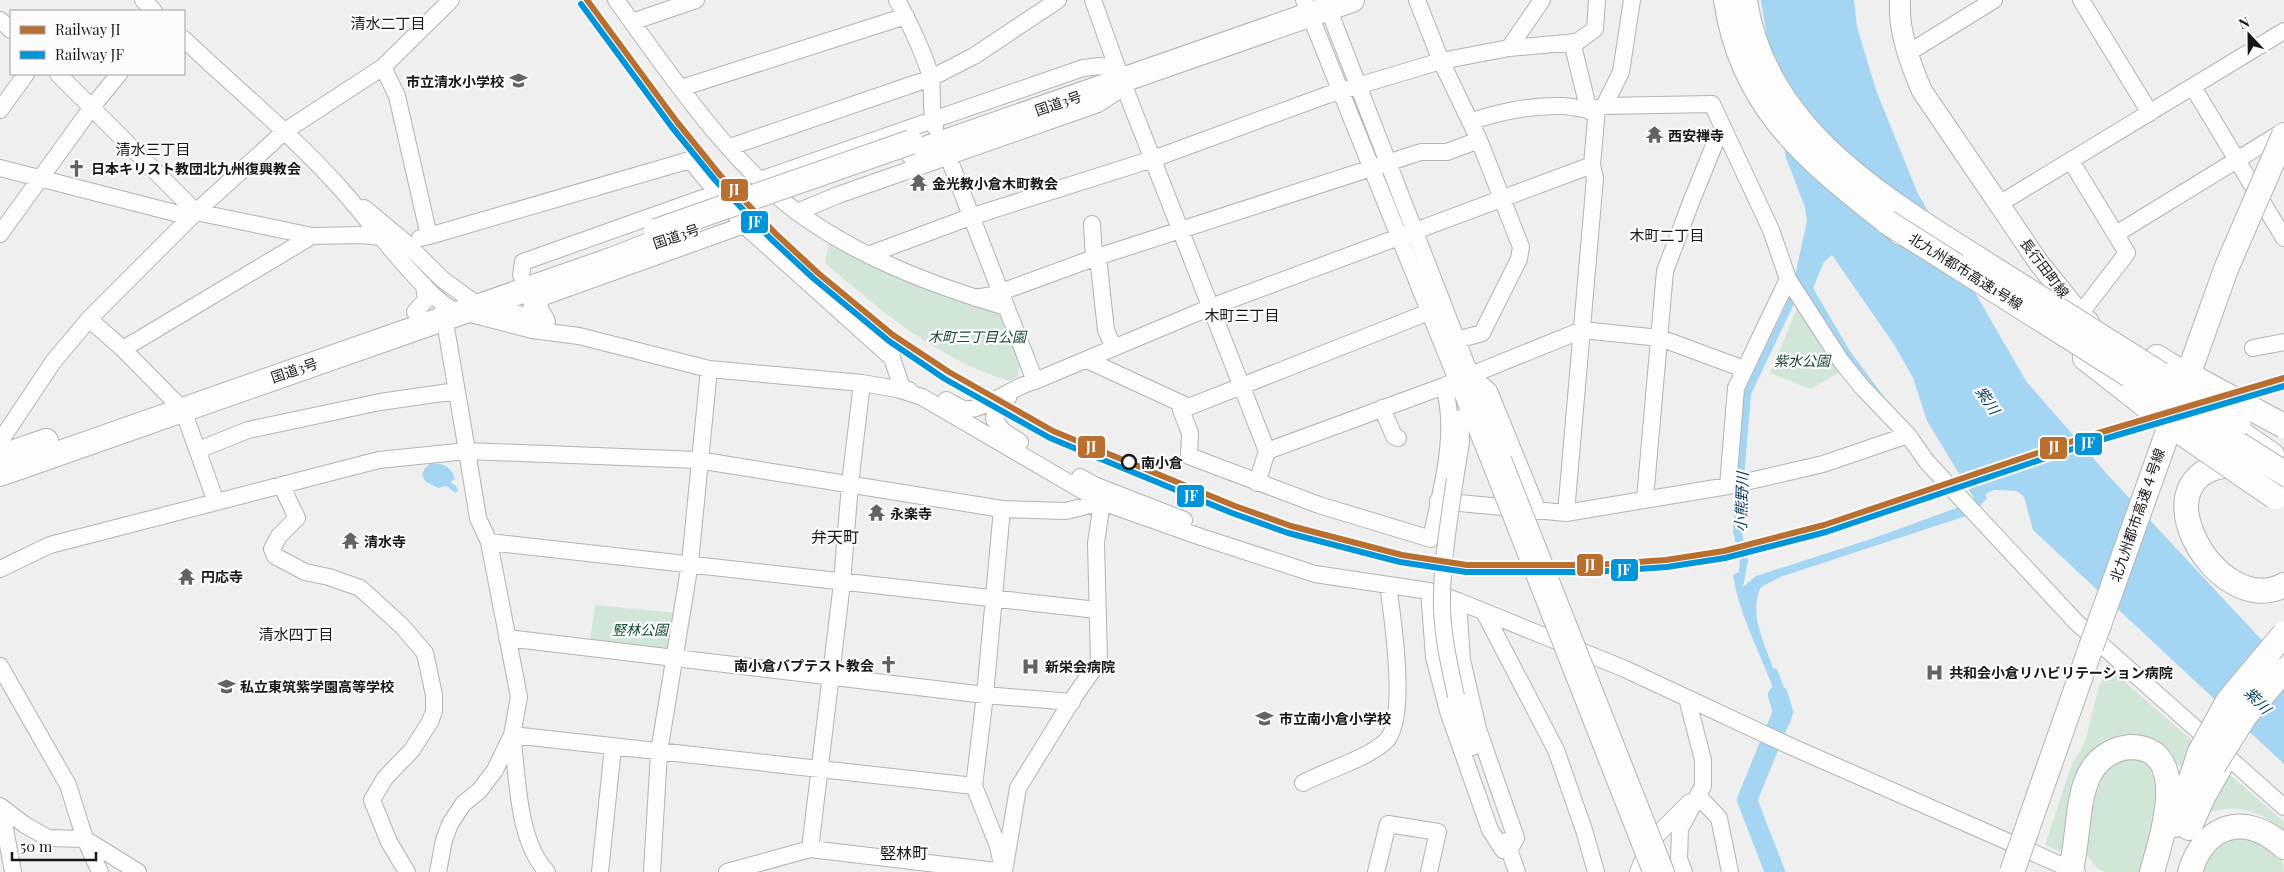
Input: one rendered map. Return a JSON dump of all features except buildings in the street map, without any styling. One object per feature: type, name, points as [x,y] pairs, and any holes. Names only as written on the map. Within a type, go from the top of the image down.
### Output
[{"type":"highway","name":"国道3号","points":[[1,462],[449,310],[1119,75],[1314,4],[1352,0]]},
{"type":"highway","name":"北九州都市高速1号線","points":[[1726,0],[1741,60],[1753,86],[1771,114],[1804,154],[1825,174],[1887,222],[2284,473]]},
{"type":"highway","points":[[1744,0],[1752,30],[1771,78],[1786,103],[1818,142],[1867,186],[1975,257],[2054,295],[2284,438]]},
{"type":"highway","name":"北九州都市高速４号線","points":[[2012,872],[2032,834],[2096,653],[2226,269],[2284,133]]},
{"type":"highway","name":"北九州都市高速４号線","points":[[2096,653],[2214,341],[2268,204],[2284,170]]},
{"type":"highway","points":[[1887,222],[1921,248],[2055,336],[2164,420],[2284,504]]},
{"type":"highway","name":"北九州都市高速1号線","points":[[1975,257],[2284,454]]},
{"type":"highway","points":[[528,281],[536,312],[542,320]]},
{"type":"highway","points":[[2156,357],[2284,426]]},
{"type":"highway","points":[[2131,394],[2284,489]]},
{"type":"highway","points":[[2284,473],[2254,466],[2222,467],[2200,476],[2187,492],[2186,515],[2194,538],[2211,563],[2237,584],[2251,590],[2265,590],[2284,585]]},
{"type":"highway","points":[[2210,760],[2212,727],[2228,701],[2284,634]]},
{"type":"highway","points":[[2176,872],[2210,760],[2235,709],[2284,652]]},
{"type":"highway","points":[[2161,872],[2184,799],[2210,760],[2284,670]]},
{"type":"highway","points":[[2210,760],[2251,722],[2284,684]]},
{"type":"highway","points":[[2074,871],[2088,778],[2104,756],[2120,748],[2130,747],[2148,751],[2156,757],[2162,764],[2167,779],[2169,794],[2166,819],[2152,872]]},
{"type":"highway","points":[[2190,872],[2196,855],[2208,840],[2232,827],[2252,827],[2260,830],[2284,847]]},
{"type":"highway","name":"北九州都市高速４号線","points":[[2026,872],[2032,834]]},
{"type":"main road","name":"長行田町線","points":[[1900,0],[1903,33],[1922,91],[2039,263],[2080,314],[2120,350],[2284,461]]},
{"type":"street","points":[[141,0],[153,10]]},
{"type":"street","points":[[1,462],[1,440],[53,362],[89,319],[196,212],[285,131],[383,67],[450,0]]},
{"type":"street","points":[[616,0],[680,88],[730,147],[760,180],[797,212],[868,255],[904,273],[975,298],[1003,300],[1096,258],[1421,152],[1447,152],[1479,140]]},
{"type":"street","points":[[632,22],[696,0]]},
{"type":"street","points":[[897,0],[906,16],[931,78],[934,123]]},
{"type":"street","points":[[730,147],[931,78],[974,56],[1058,0]]},
{"type":"street","points":[[1093,0],[1119,75],[1154,159],[1267,451],[1257,483]]},
{"type":"street","points":[[1417,0],[1441,61],[1479,140],[1503,197],[1521,247],[1519,259],[1482,333],[1456,340]]},
{"type":"street","points":[[1509,48],[1542,0]]},
{"type":"street","points":[[868,255],[970,217],[1154,159],[1340,91],[1441,61],[1509,48],[1577,42],[1595,29],[1597,0]]},
{"type":"street","points":[[1597,108],[1621,72],[1632,0]]},
{"type":"street","points":[[1908,53],[1994,0]]},
{"type":"street","points":[[2081,0],[2150,113]]},
{"type":"street","points":[[1314,4],[1358,86],[1416,230],[1436,309],[1457,380],[1497,462],[1666,872]]},
{"type":"street","points":[[1314,4],[1340,91],[1398,237],[1436,309],[1456,340],[1461,442],[1447,538],[1442,608],[1444,638],[1456,696],[1517,872]]},
{"type":"street","points":[[680,88],[906,16]]},
{"type":"street","points":[[0,20],[10,29]]},
{"type":"street","points":[[1999,204],[2284,30]]},
{"type":"street","points":[[185,40],[285,131],[386,234],[439,291],[449,310]]},
{"type":"street","points":[[1566,513],[1595,178],[1592,165],[1597,108],[1572,42]]},
{"type":"street","points":[[760,180],[934,123],[1083,68],[1100,66],[1119,75]]},
{"type":"street","points":[[383,67],[397,96],[428,236]]},
{"type":"street","points":[[0,110],[25,75]]},
{"type":"street","points":[[59,75],[196,212]]},
{"type":"street","points":[[0,234],[92,107],[118,75]]},
{"type":"street","points":[[797,212],[947,153],[1098,104],[1116,92],[1119,75]]},
{"type":"street","points":[[2193,87],[2281,230]]},
{"type":"street","points":[[1470,122],[1495,113],[1563,106],[1597,108],[1712,104],[1771,230],[1788,279],[1841,361],[1861,386],[1908,435],[1927,462],[2077,623],[2284,807]]},
{"type":"street","points":[[1645,499],[1665,271],[1701,177],[1723,131]]},
{"type":"street","points":[[2116,234],[2284,133]]},
{"type":"street","points":[[947,153],[970,217],[1035,381]]},
{"type":"street","points":[[406,242],[690,160],[744,225],[892,358],[903,391]]},
{"type":"street","points":[[2071,161],[2127,253],[2080,314]]},
{"type":"street","points":[[1209,540],[1198,525],[1094,485],[1003,431],[994,419],[996,406],[1035,381],[1211,307],[1592,165]]},
{"type":"street","points":[[0,168],[39,180],[175,213],[196,212],[312,236],[386,234],[406,242],[442,279],[449,310],[456,391],[478,518],[489,542],[519,697],[512,735],[495,770],[480,790],[463,804],[450,824],[444,840],[438,872]]},
{"type":"street","points":[[717,193],[523,262],[528,281],[546,296],[744,225]]},
{"type":"street","points":[[1092,224],[1106,330],[1114,348]]},
{"type":"street","points":[[386,234],[424,285],[449,310],[542,320],[579,336]]},
{"type":"street","points":[[123,349],[312,236]]},
{"type":"street","points":[[1728,486],[1733,405],[1736,388],[1788,279]]},
{"type":"street","points":[[424,285],[426,300],[449,310],[532,330],[579,336],[709,369],[862,384],[903,391],[922,397],[1102,502],[1209,540],[1315,574],[1429,591],[1458,600],[1625,669],[1790,746],[2074,871]]},
{"type":"street","points":[[1436,309],[1181,410],[1190,433],[1189,456],[1257,483],[1431,540],[1450,434],[1450,411],[1457,380]]},
{"type":"street","points":[[89,319],[123,349],[177,403],[198,450],[216,502]]},
{"type":"street","points":[[1267,451],[1457,380],[1582,330],[1660,338],[1744,368]]},
{"type":"street","points":[[2253,348],[2284,342]]},
{"type":"street","points":[[1087,360],[1189,407]]},
{"type":"street","points":[[652,872],[659,752],[690,563],[698,460],[709,369]]},
{"type":"street","points":[[1457,380],[1489,391],[1538,511]]},
{"type":"street","points":[[903,391],[915,389],[930,392],[964,409],[969,409],[979,406],[1023,383],[1035,381]]},
{"type":"street","points":[[810,849],[842,583],[850,484],[862,384]]},
{"type":"street","points":[[198,450],[257,428],[380,402],[456,391]]},
{"type":"street","points":[[1382,408],[1394,436],[1398,438]]},
{"type":"street","points":[[1438,501],[1566,513],[1728,486],[1823,464],[1908,435]]},
{"type":"street","points":[[0,569],[50,545],[379,460],[467,451],[698,460],[1002,509],[1066,511],[1102,502]]},
{"type":"street","points":[[1497,462],[1651,872]]},
{"type":"street","points":[[281,485],[297,518],[279,536],[272,549],[275,556],[305,572],[329,577],[360,588],[402,626],[425,653],[434,695],[434,711],[430,722],[412,750],[385,778],[372,800],[390,842],[407,872]]},
{"type":"street","points":[[1004,872],[1018,788],[1099,661],[1096,542],[1102,502]]},
{"type":"street","points":[[1002,509],[985,695],[974,786],[998,846],[1004,872]]},
{"type":"street","points":[[489,542],[690,563],[842,583],[1097,610]]},
{"type":"street","points":[[1303,782],[1329,769],[1368,755],[1387,740],[1396,716],[1397,683],[1395,636],[1388,585]]},
{"type":"street","points":[[1429,591],[1434,657],[1448,711],[1490,830],[1503,850],[1509,851]]},
{"type":"street","points":[[1458,600],[1462,660],[1476,720],[1516,838],[1509,851]]},
{"type":"street","points":[[1484,612],[1556,750],[1584,830],[1596,872]]},
{"type":"street","points":[[507,638],[675,656],[985,695],[1072,702]]},
{"type":"street","points":[[1,669],[68,785],[86,839],[100,872]]},
{"type":"street","points":[[1684,872],[1679,859],[1680,829],[1703,786],[1703,760],[1687,698]]},
{"type":"street","points":[[512,735],[974,786]]},
{"type":"street","points":[[512,735],[524,822],[530,847],[547,872]]},
{"type":"street","points":[[600,872],[613,747]]},
{"type":"street","points":[[1638,872],[1650,842],[1674,816],[1698,796]]},
{"type":"street","points":[[1698,796],[1718,818],[1730,872]]},
{"type":"street","points":[[1,806],[25,825],[48,838],[86,839],[138,872]]},
{"type":"street","points":[[1,806],[13,872]]},
{"type":"street","points":[[1376,872],[1388,824],[1438,832],[1429,872]]},
{"type":"street","points":[[726,872],[810,849],[1004,872]]},
{"type":"green space","name":"木町三丁目公園","points":[[830,239],[1002,315],[1021,361],[1017,377],[1009,381],[983,372],[934,347],[889,316],[825,263]]},
{"type":"green space","name":"紫水公園","points":[[1798,306],[1820,346],[1842,371],[1810,389],[1770,373]]},
{"type":"green space","name":"竪林公園","points":[[595,605],[677,613],[668,651],[590,642]]},
{"type":"green space","points":[[2109,661],[2119,670],[2126,683],[2195,743],[2183,767],[2117,739],[2061,852],[2045,845],[2072,763],[2082,749],[2088,732],[2099,688]]},
{"type":"green space","points":[[2138,757],[2152,768],[2160,791],[2142,872],[2104,872],[2098,869],[2087,855],[2082,834],[2104,766],[2114,758]]},
{"type":"green space","points":[[2227,772],[2284,822],[2284,841],[2270,829],[2269,820],[2252,812],[2229,809],[2203,814]]},
{"type":"green space","points":[[2246,833],[2276,852],[2283,864],[2284,872],[2194,872],[2206,850]]},
{"type":"water","name":"紫川","points":[[1761,0],[1854,0],[1857,27],[1876,90],[1917,192],[2026,381],[2107,474],[2284,664],[2284,764],[2033,530],[2024,497],[2017,491],[1994,490],[1985,494],[1987,499],[1969,515],[1780,577],[1761,587],[1756,607],[1759,628],[1773,668],[1777,669],[1792,710],[1790,724],[1779,720],[1777,711],[1780,710],[1775,693],[1748,627],[1737,592],[1733,575],[1739,572],[1740,559],[1733,532],[1744,392],[1791,294],[1807,221],[1805,207],[1786,158]],"holes":[[[1832,255],[1895,346],[1913,378],[1927,421],[1974,498],[1962,506],[1874,538],[1756,576],[1743,587],[1748,561],[1743,538],[1742,515],[1745,514],[1742,503],[1751,394],[1802,287],[1844,353],[1890,405],[1850,351],[1813,288],[1824,262]]]},
{"type":"water","points":[[431,463],[449,468],[455,479],[450,482],[456,486],[458,491],[455,493],[447,486],[438,488],[425,481],[422,475],[425,468]]},
{"type":"waterway","name":"小熊野川","points":[[1775,872],[1747,800],[1783,712],[1778,695]]},
{"type":"rail line","name":"JI","points":[[587,0],[677,122],[720,175],[776,234],[818,273],[893,335],[949,372],[1053,431],[1235,506],[1291,526],[1402,555],[1467,565],[1594,565],[1666,560],[1724,551],[1824,525],[2085,437],[2284,378]]},
{"type":"rail line","name":"JF","points":[[581,4],[671,126],[715,180],[771,239],[813,278],[889,341],[945,379],[1050,438],[1232,513],[1288,533],[1400,562],[1466,572],[1594,572],[1667,567],[1725,558],[1826,532],[2087,444],[2284,386]]},
{"type":"place","name":"市立清水小学校","points":[[518,81]]},
{"type":"place","name":"西安禅寺","points":[[1654,135]]},
{"type":"place","name":"日本キリスト教団北九州復興教会","points":[[77,168]]},
{"type":"place","name":"金光教小倉木町教会","points":[[918,183]]},
{"type":"place","name":"南小倉","points":[[1129,462]]},
{"type":"place","name":"永楽寺","points":[[876,513]]},
{"type":"place","name":"清水寺","points":[[350,541]]},
{"type":"place","name":"円応寺","points":[[187,576]]},
{"type":"place","name":"南小倉バプテスト教会","points":[[888,665]]},
{"type":"place","name":"新栄会病院","points":[[1031,666]]},
{"type":"place","name":"共和会小倉リハビリテーション病院","points":[[1935,672]]},
{"type":"place","name":"私立東筑紫学園高等学校","points":[[226,686]]},
{"type":"place","name":"市立南小倉小学校","points":[[1265,718]]},
{"type":"district","name":"清水二丁目","points":[[388,23]]},
{"type":"district","name":"清水三丁目","points":[[153,149]]},
{"type":"district","name":"木町二丁目","points":[[1667,235]]},
{"type":"district","name":"木町三丁目","points":[[1242,315]]},
{"type":"district","name":"弁天町","points":[[835,536]]},
{"type":"district","name":"清水四丁目","points":[[296,634]]},
{"type":"district","name":"竪林町","points":[[904,852]]}]
